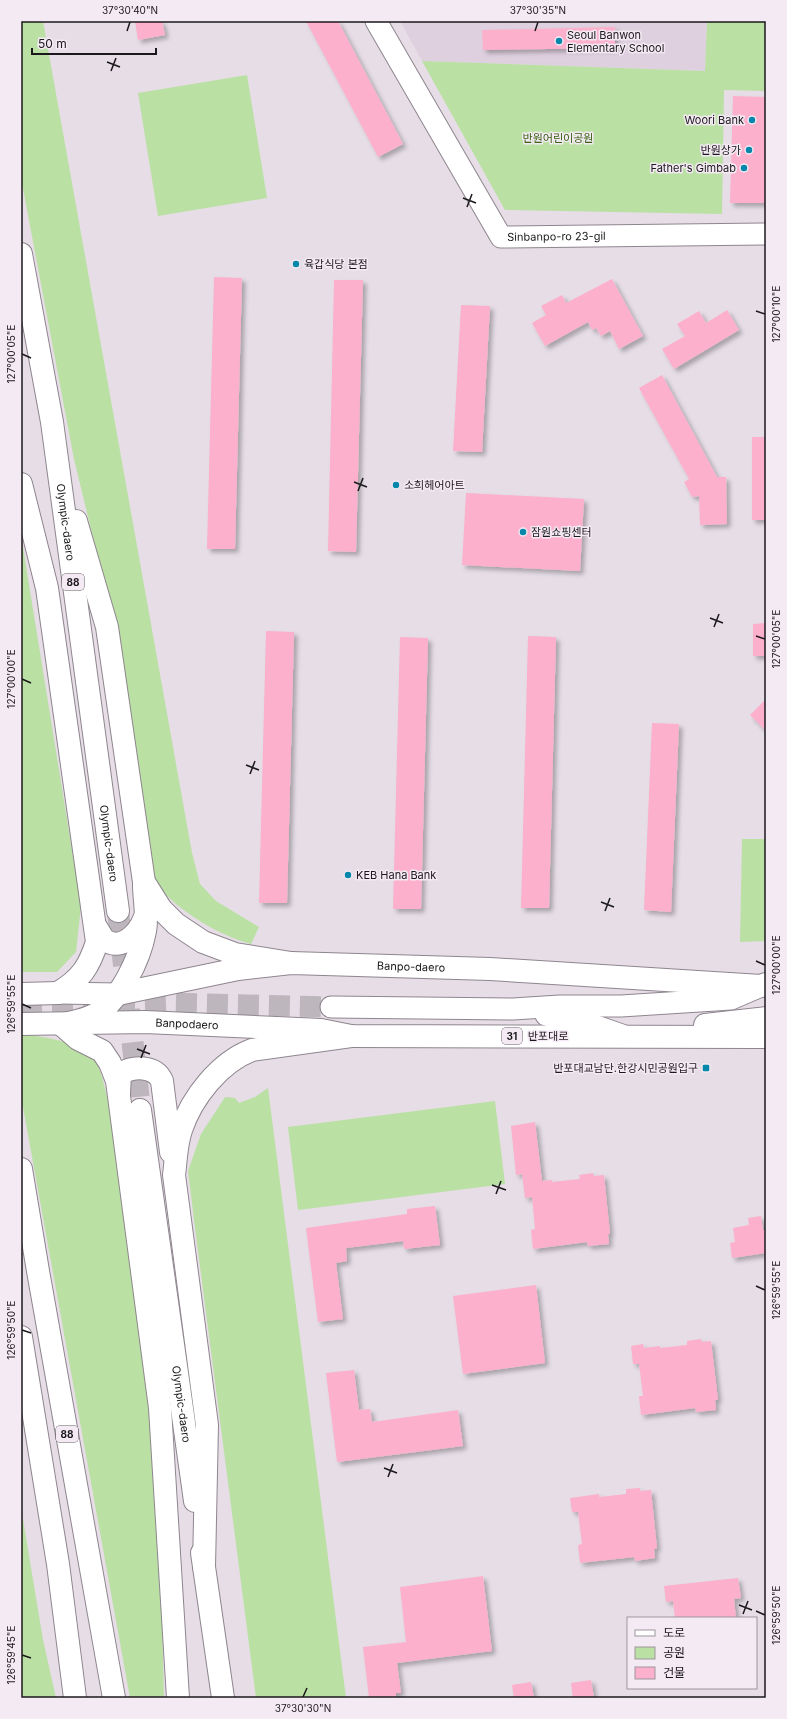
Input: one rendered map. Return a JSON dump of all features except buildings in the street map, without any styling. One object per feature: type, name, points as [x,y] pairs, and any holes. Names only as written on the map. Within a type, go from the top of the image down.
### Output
[{"type":"main road","name":"Olympic-daero","points":[[21,254],[52,422],[118,911]]},
{"type":"main road","points":[[55,449],[107,628],[144,882],[146,916],[145,931],[139,953],[118,994],[108,1006],[94,1015],[62,1025]]},
{"type":"main road","points":[[21,484],[48,588],[97,942],[92,958],[85,971],[73,983],[58,993],[21,994]]},
{"type":"main road","points":[[144,882],[161,909],[189,934],[217,948],[235,954],[291,963]]},
{"type":"main road","points":[[96,927],[104,939],[109,942],[123,942],[129,940],[135,935],[141,928],[146,916]]},
{"type":"main road","name":"Banpo-daero","points":[[118,994],[238,969],[291,963],[483,968],[764,986]]},
{"type":"main road","name":"31","points":[[672,1037],[697,1026],[766,1018]]},
{"type":"main road","name":"Banpodaero","points":[[21,1024],[62,1025],[153,1023],[321,1030],[352,1036]]},
{"type":"main road","points":[[62,1025],[78,1039],[102,1051],[110,1064],[117,1081],[160,1408],[178,1698]]},
{"type":"main road","points":[[174,1175],[177,1147],[187,1117],[206,1085],[217,1072],[227,1064],[242,1054],[252,1050],[352,1036]]},
{"type":"main road","name":"반포대로","points":[[352,1036],[672,1037]]},
{"type":"main road","name":"31","points":[[672,1037],[766,1037]]},
{"type":"main road","points":[[119,1104],[120,1074],[128,1069],[140,1068],[151,1069],[159,1075],[162,1081],[207,1425],[204,1567]]},
{"type":"main road","name":"Olympic-daero","points":[[140,1110],[223,1698]]},
{"type":"main road","name":"88","points":[[21,1169],[114,1698]]},
{"type":"main road","points":[[38,1271],[58,1564]]},
{"type":"main road","points":[[21,1337],[58,1564],[75,1698]]},
{"type":"street","name":"Sinbanpo-ro 23-gil","points":[[376,21],[501,237],[766,234]]},
{"type":"street","points":[[331,1007],[513,1009],[560,1006],[621,1006],[731,999],[764,986]]},
{"type":"street","name":"Banpo-daero","points":[[58,993],[118,994]]},
{"type":"street","points":[[513,1009],[596,1026],[624,1036]]},
{"type":"shaded area","name":"Seoul Banwon Elementary School","points":[[400,21],[707,21],[705,71],[422,61]]},
{"type":"green space","points":[[21,21],[43,21],[192,853],[200,884],[216,901],[259,927],[251,944],[222,933],[194,917],[177,905],[151,878],[103,579],[74,459],[21,178]]},
{"type":"green space","name":"반원어린이공원","points":[[707,21],[766,21],[766,91],[724,90],[722,214],[505,210],[422,61],[705,71]]},
{"type":"green space","points":[[247,75],[267,198],[158,216],[138,93]]},
{"type":"green space","points":[[21,535],[81,906],[76,952],[57,972],[21,972]]},
{"type":"green space","points":[[742,839],[766,839],[766,941],[740,942]]},
{"type":"green space","points":[[21,1035],[37,1036],[57,1040],[76,1046],[90,1054],[101,1074],[107,1097],[114,1097],[159,1495],[164,1698],[130,1698],[21,1096]]},
{"type":"green space","points":[[268,1088],[346,1698],[256,1698],[195,1228],[188,1171],[201,1134],[225,1097],[235,1098],[239,1103],[255,1097]]},
{"type":"green space","points":[[495,1101],[505,1184],[298,1210],[288,1127]]},
{"type":"green space","points":[[21,1507],[43,1640],[56,1698],[21,1698]]},
{"type":"tunnel","points":[[118,911],[140,1110]]},
{"type":"tunnel","points":[[21,1008],[167,1003],[331,1007]]},
{"type":"place","name":"Seoul Banwon Elementary School","points":[[559,41]]},
{"type":"place","name":"Woori Bank","points":[[752,120]]},
{"type":"place","name":"반원상가","points":[[749,150]]},
{"type":"place","name":"Father's Gimbab","points":[[744,168]]},
{"type":"place","name":"육갑식당 본점","points":[[296,264]]},
{"type":"place","name":"소희헤어아트","points":[[396,485]]},
{"type":"place","name":"잠원쇼핑센터","points":[[523,532]]},
{"type":"place","name":"KEB Hana Bank","points":[[348,875]]},
{"type":"place","name":"반포대교남단.한강시민공원입구","points":[[706,1068]]}]
